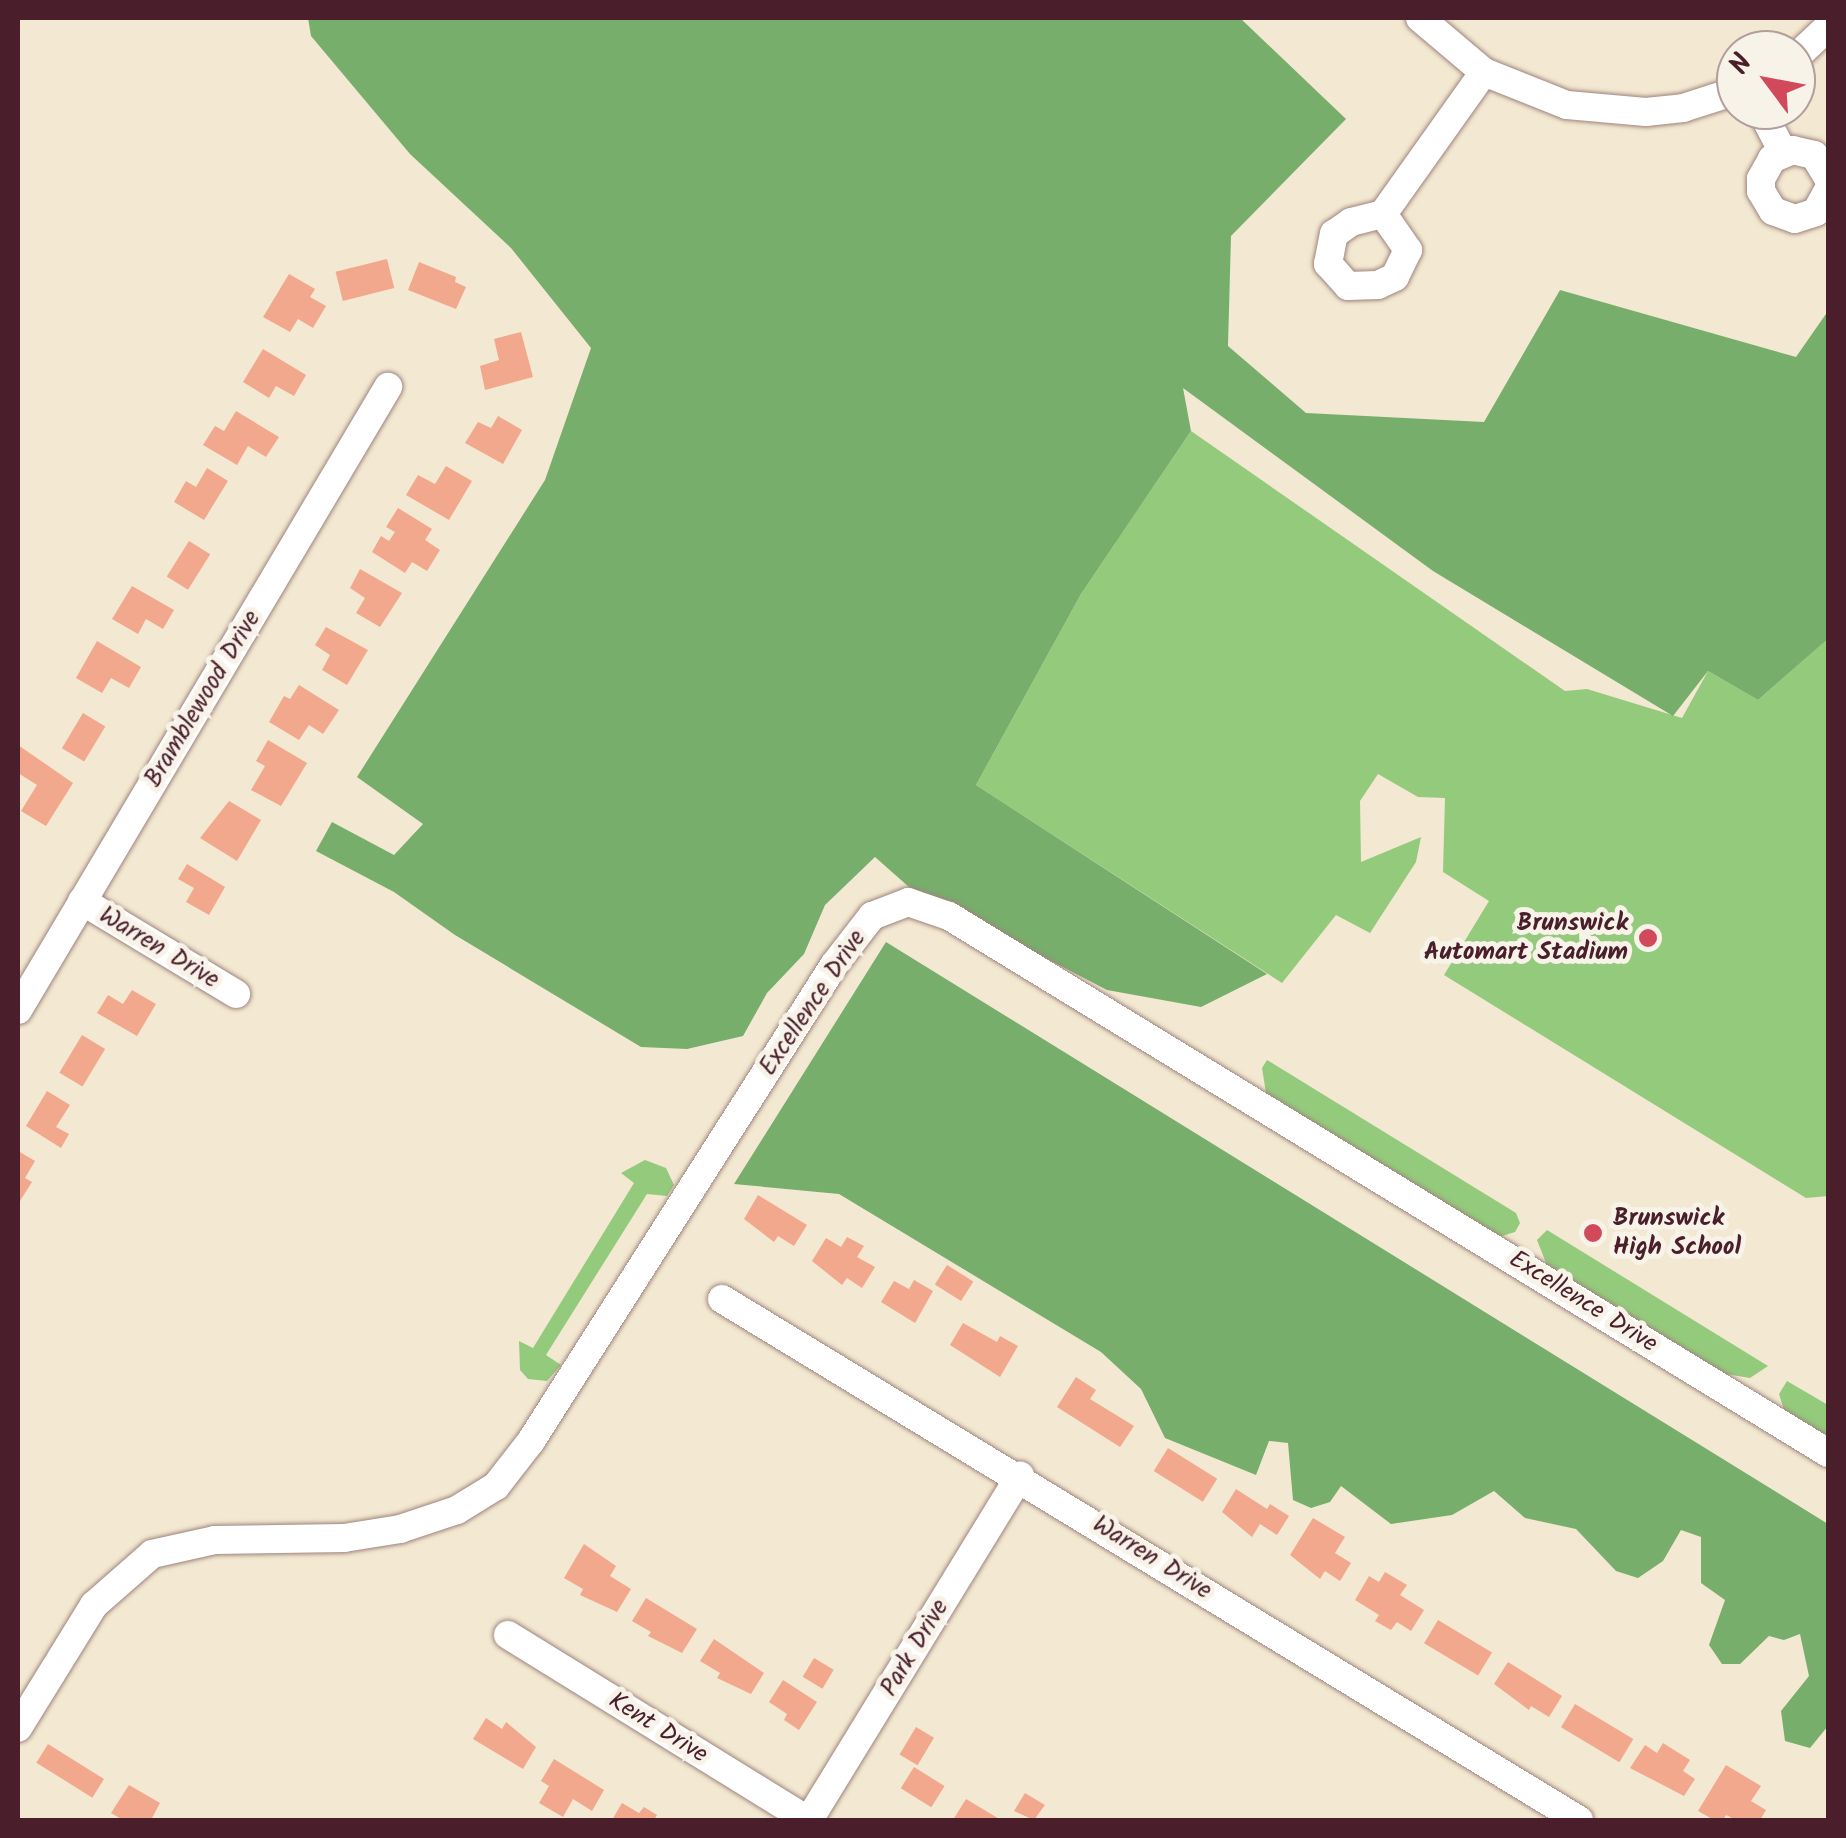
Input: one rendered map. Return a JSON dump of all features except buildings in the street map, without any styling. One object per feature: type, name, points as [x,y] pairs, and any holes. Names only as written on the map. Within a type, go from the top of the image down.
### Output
[{"type":"street","points":[[1420,18],[1484,72],[1534,95],[1608,112],[1683,108],[1716,98]]},
{"type":"street","points":[[1383,214],[1484,72]]},
{"type":"street","points":[[1771,130],[1782,152]]},
{"type":"street","points":[[1828,178],[1814,155],[1782,152],[1765,168],[1761,191],[1773,211],[1795,219],[1807,217],[1824,204],[1828,190]]},
{"type":"street","name":"Bramblewood Drive","points":[[18,1010],[388,387]]},
{"type":"street","name":"Warren Drive","points":[[82,902],[236,994]]},
{"type":"street","name":"Excellence Drive","points":[[18,1728],[94,1605],[152,1554],[216,1540],[344,1538],[390,1531],[457,1510],[496,1486],[530,1440],[844,952],[872,916],[908,902],[926,906],[966,926],[1828,1452]]},
{"type":"street","name":"Warren Drive","points":[[722,1299],[1020,1476],[1579,1820]]},
{"type":"street","name":"Park Drive","points":[[809,1820],[1020,1476]]},
{"type":"street","name":"Kent Drive","points":[[508,1635],[809,1820]]},
{"type":"green space","points":[[308,18],[1240,18],[1346,119],[1231,236],[1228,346],[1306,413],[1484,422],[1560,290],[1796,357],[1828,311],[1828,639],[1758,700],[1708,671],[1673,716],[1433,571],[1183,388],[1191,431],[1081,594],[976,785],[1267,974],[1201,1007],[1107,990],[909,887],[875,857],[825,905],[804,954],[767,993],[743,1036],[687,1049],[641,1047],[455,935],[394,892],[316,851],[332,822],[394,855],[423,824],[357,777],[545,480],[591,348],[511,248],[410,154],[311,36]]},
{"type":"green space","points":[[1191,431],[1565,691],[1587,689],[1682,718],[1708,671],[1758,700],[1828,639],[1828,1196],[1806,1198],[1444,975],[1489,901],[1443,872],[1445,798],[1418,797],[1378,774],[1360,801],[1361,862],[1421,837],[1416,862],[1370,933],[1336,915],[1282,983],[976,785],[1081,594]]},
{"type":"green space","points":[[886,942],[1828,1524],[1828,1726],[1810,1748],[1785,1741],[1781,1711],[1809,1676],[1800,1634],[1784,1640],[1769,1636],[1740,1664],[1722,1664],[1709,1645],[1725,1600],[1701,1583],[1701,1537],[1681,1530],[1663,1561],[1638,1578],[1616,1571],[1576,1529],[1525,1518],[1494,1491],[1452,1515],[1391,1524],[1341,1486],[1330,1502],[1311,1508],[1293,1500],[1288,1443],[1269,1441],[1256,1475],[1165,1438],[1141,1389],[1101,1352],[839,1194],[734,1184]]},
{"type":"green space","points":[[1267,1060],[1516,1213],[1520,1223],[1515,1232],[1499,1237],[1266,1093],[1262,1068]]},
{"type":"green space","points":[[645,1160],[666,1168],[674,1185],[667,1196],[647,1194],[546,1355],[561,1365],[547,1381],[528,1379],[520,1370],[519,1341],[533,1348],[634,1183],[621,1173]]},
{"type":"green space","points":[[1547,1230],[1768,1366],[1750,1378],[1720,1373],[1548,1268],[1537,1240]]},
{"type":"green space","points":[[1787,1381],[1828,1405],[1828,1439],[1785,1413],[1779,1394]]},
{"type":"place","name":"Brunswick Automart Stadium","points":[[1648,938]]},
{"type":"place","name":"Brunswick High School","points":[[1593,1233]]}]
